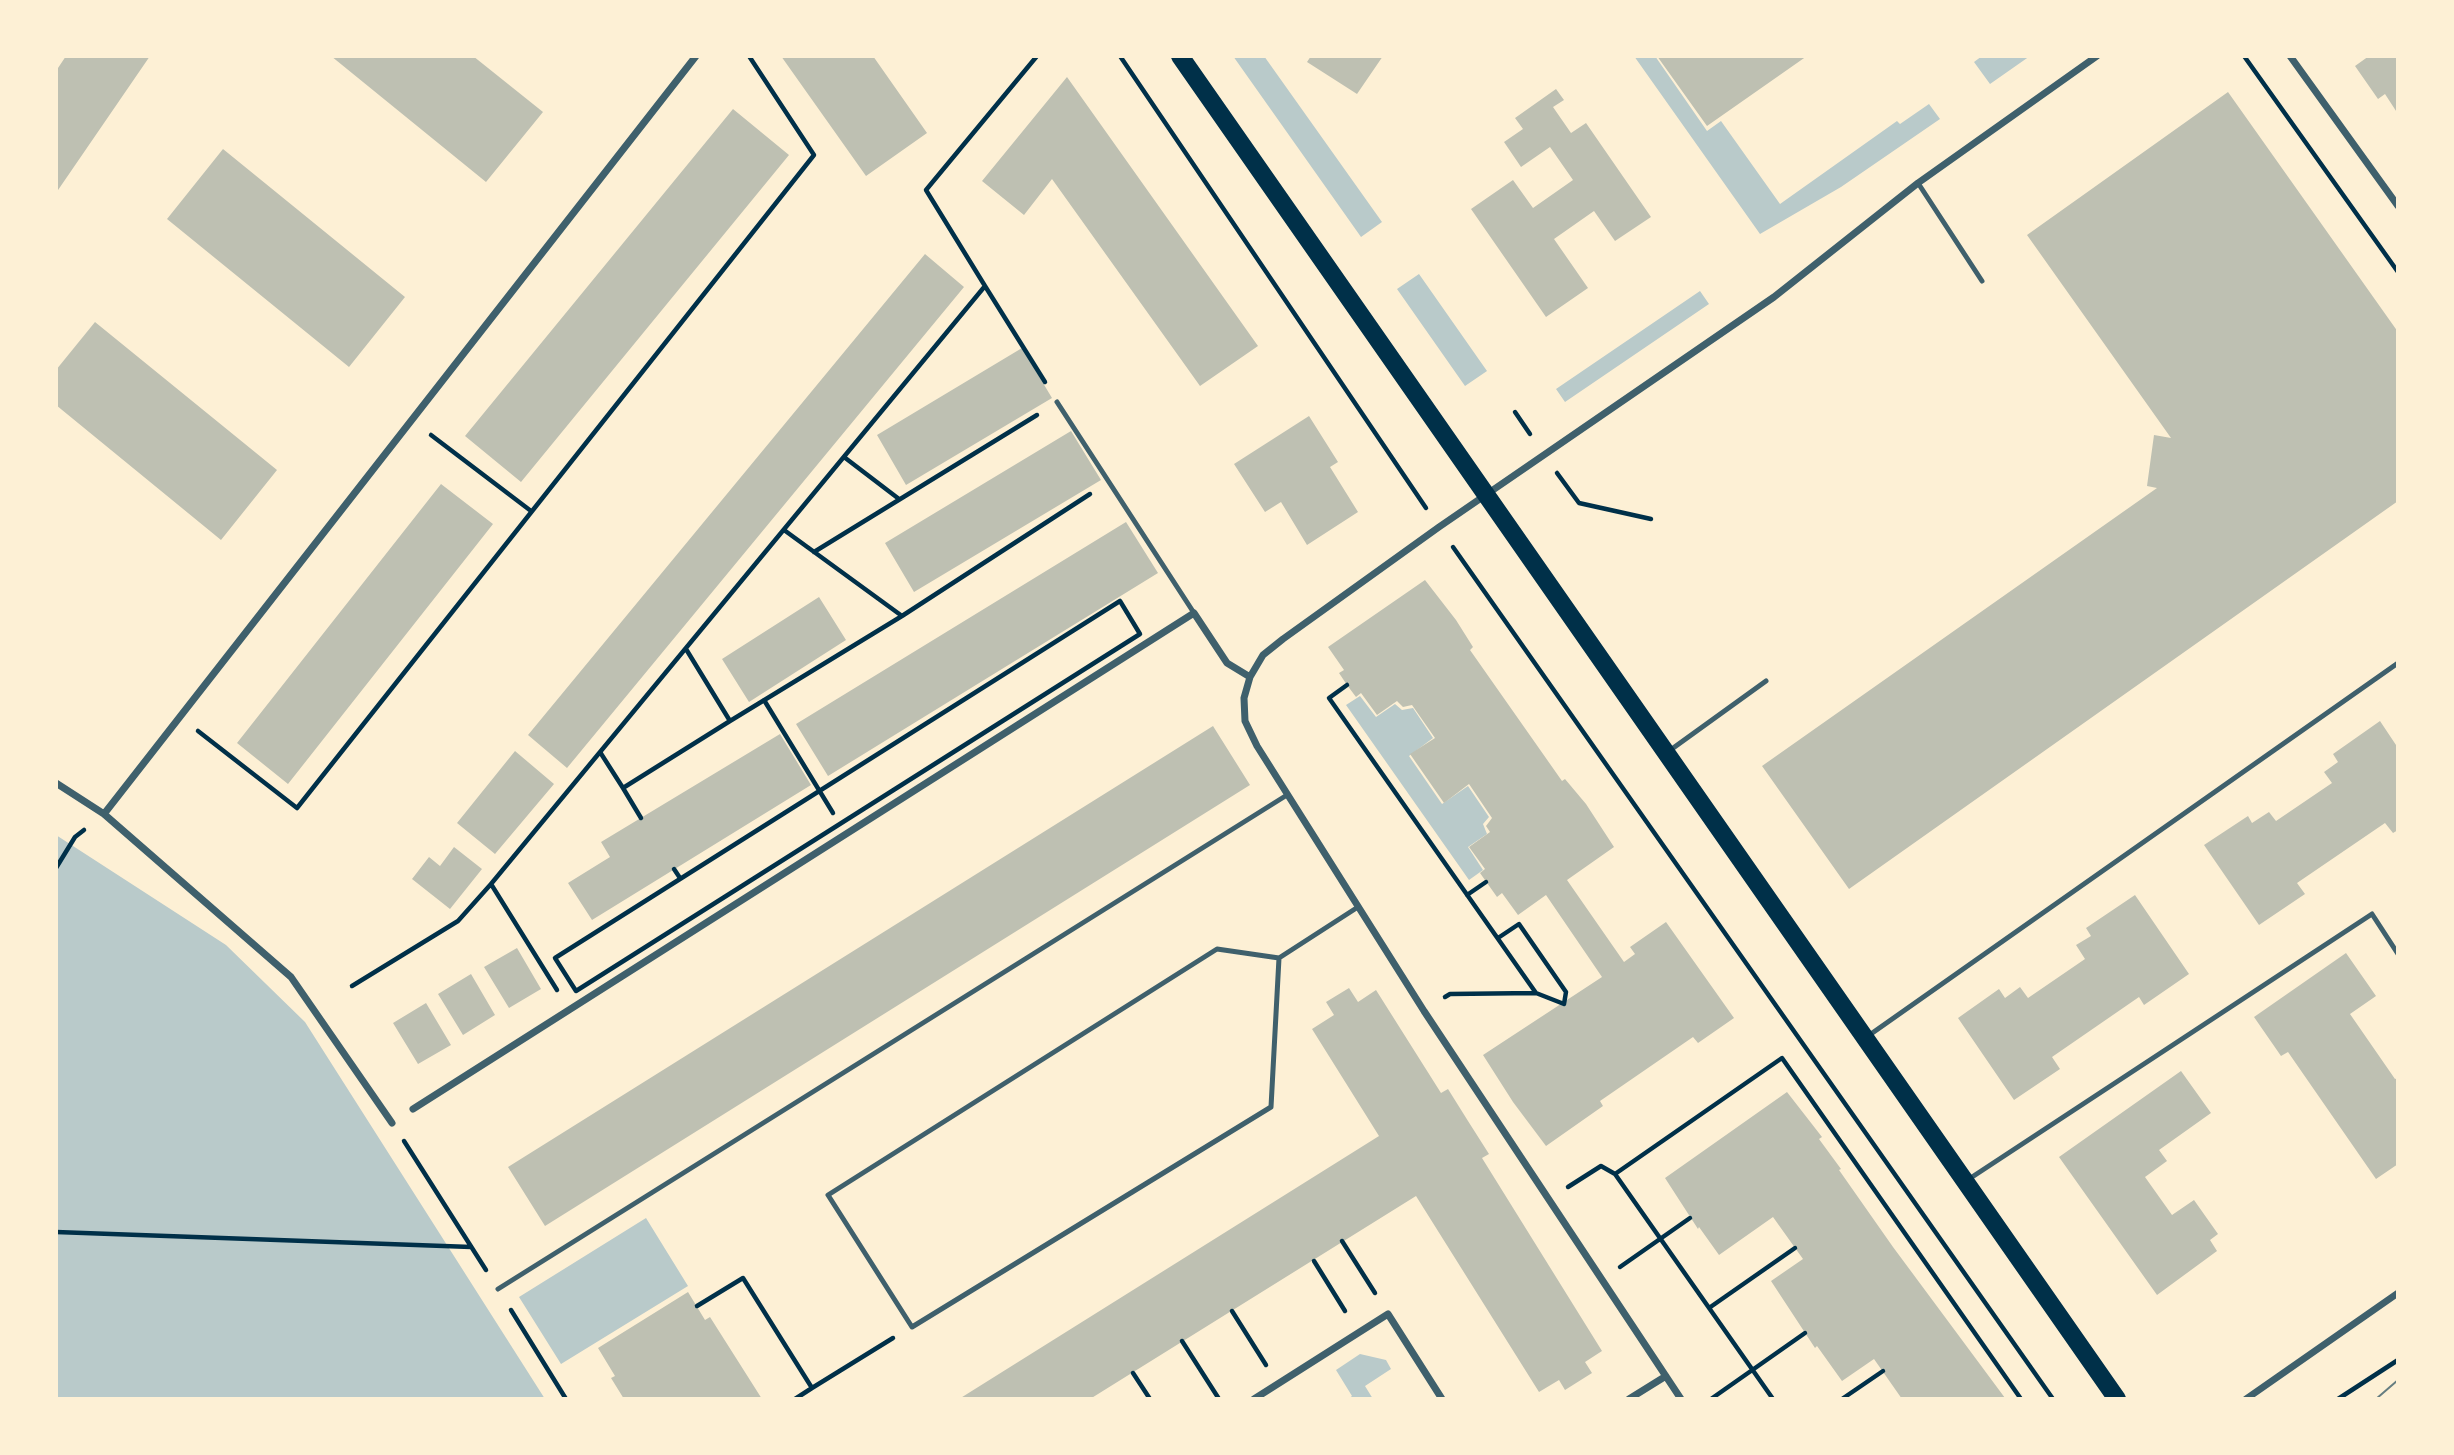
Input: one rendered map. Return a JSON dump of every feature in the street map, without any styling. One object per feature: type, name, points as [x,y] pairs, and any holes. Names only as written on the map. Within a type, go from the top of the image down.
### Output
[{"type":"main road","points":[[1180,56],[1867,1037],[2117,1399]]},
{"type":"street","points":[[104,814],[696,56]]},
{"type":"street","points":[[1681,1399],[1424,1011],[1257,746],[1245,721],[1244,698],[1250,677],[1264,655],[1283,639],[1486,494],[1774,297],[1918,183],[2097,56]]},
{"type":"street","points":[[2290,56],[2398,206]]},
{"type":"street","points":[[413,1109],[1194,613],[1227,663],[1250,677]]},
{"type":"street","points":[[56,783],[104,814],[291,977],[392,1123]]},
{"type":"street","points":[[2246,1399],[2398,1293]]},
{"type":"street","points":[[1254,1399],[1388,1314],[1442,1399]]},
{"type":"street","points":[[1629,1399],[1666,1376]]},
{"type":"lane","points":[[1918,183],[1982,281]]},
{"type":"lane","points":[[1057,402],[1194,613]]},
{"type":"lane","points":[[1867,1037],[2398,663]]},
{"type":"lane","points":[[1667,752],[1766,681]]},
{"type":"lane","points":[[498,1289],[1287,795]]},
{"type":"lane","points":[[1279,958],[1271,1107],[912,1327],[828,1195],[1217,949],[1279,958],[1358,907]]},
{"type":"lane","points":[[1966,1181],[2372,914],[2398,954]]},
{"type":"path","points":[[180,717],[297,808],[814,155],[749,56]]},
{"type":"path","points":[[814,552],[1057,402],[926,190],[1037,56]]},
{"type":"path","points":[[1120,56],[1439,527],[2053,1399]]},
{"type":"path","points":[[2244,56],[2398,272]]},
{"type":"path","points":[[352,986],[458,921],[985,286]]},
{"type":"path","points":[[1515,412],[1579,503],[1651,519]]},
{"type":"path","points":[[411,419],[531,511]]},
{"type":"path","points":[[844,457],[899,499]]},
{"type":"path","points":[[623,788],[902,616],[1108,481]]},
{"type":"path","points":[[784,530],[902,616]]},
{"type":"path","points":[[1120,601],[1140,634],[576,991],[555,958],[820,790],[1120,601]]},
{"type":"path","points":[[686,649],[730,721]]},
{"type":"path","points":[[1347,685],[1329,698],[1536,993]]},
{"type":"path","points":[[764,700],[847,834]]},
{"type":"path","points":[[600,752],[641,818]]},
{"type":"path","points":[[56,868],[75,837],[104,814]]},
{"type":"path","points":[[674,869],[680,878]]},
{"type":"path","points":[[1467,895],[1486,881]]},
{"type":"path","points":[[491,884],[569,1010]]},
{"type":"path","points":[[1424,1011],[1450,994],[1536,993],[1564,1004],[1566,992],[1519,924],[1498,938]]},
{"type":"path","points":[[1615,1174],[1782,1058],[2021,1399]]},
{"type":"path","points":[[392,1123],[566,1399]]},
{"type":"path","points":[[1549,1198],[1601,1166],[1615,1174],[1773,1399]]},
{"type":"path","points":[[1602,1279],[1690,1218]]},
{"type":"path","points":[[56,1232],[471,1247]]},
{"type":"path","points":[[1342,1241],[1388,1314]]},
{"type":"path","points":[[1709,1308],[1796,1248]]},
{"type":"path","points":[[1314,1261],[1359,1332]]},
{"type":"path","points":[[697,1306],[743,1278],[812,1388]]},
{"type":"path","points":[[1232,1311],[1278,1383]]},
{"type":"path","points":[[795,1399],[912,1327]]},
{"type":"path","points":[[1712,1399],[1805,1333]]},
{"type":"path","points":[[1182,1341],[1219,1399]]},
{"type":"path","points":[[2338,1399],[2398,1360]]},
{"type":"path","points":[[1842,1399],[1882,1371]]},
{"type":"path","points":[[1133,1373],[1150,1399]]},
{"type":"shaded area","points":[[1233,56],[1264,56],[1382,222],[1361,237]]},
{"type":"shaded area","points":[[1634,56],[1655,56],[1707,131],[1721,121],[1780,204],[1897,121],[1900,124],[1929,104],[1940,119],[1841,187],[1760,234]]},
{"type":"shaded area","points":[[1982,56],[2030,56],[1990,84],[1974,62]]},
{"type":"shaded area","points":[[1419,274],[1487,371],[1465,386],[1397,289]]},
{"type":"shaded area","points":[[1700,291],[1709,304],[1565,402],[1556,389]]},
{"type":"shaded area","points":[[1360,696],[1376,717],[1395,704],[1402,710],[1413,708],[1433,738],[1409,756],[1442,804],[1468,786],[1489,817],[1483,824],[1487,834],[1468,847],[1483,870],[1469,880],[1346,705]]},
{"type":"shaded area","points":[[56,835],[226,945],[305,1022],[545,1399],[56,1399]]},
{"type":"shaded area","points":[[646,1218],[688,1286],[561,1364],[519,1297]]},
{"type":"shaded area","points":[[1360,1354],[1386,1360],[1391,1369],[1365,1386],[1373,1399],[1348,1399],[1352,1396],[1336,1370]]},
{"type":"building","points":[[66,56],[150,56],[56,193],[56,71]]},
{"type":"building","points":[[331,56],[473,56],[543,112],[486,182]]},
{"type":"building","points":[[781,56],[873,56],[927,133],[866,176]]},
{"type":"building","points":[[1311,56],[1383,56],[1357,94],[1307,62]]},
{"type":"building","points":[[1657,56],[1807,56],[1707,126]]},
{"type":"building","points":[[2369,56],[2398,56],[2398,114],[2385,94],[2378,99],[2355,66]]},
{"type":"building","points":[[1067,77],[1258,346],[1200,386],[1052,179],[1024,215],[982,181]]},
{"type":"building","points":[[1556,89],[1564,100],[1553,107],[1571,133],[1586,123],[1651,217],[1615,241],[1594,211],[1554,239],[1588,288],[1546,317],[1471,209],[1513,180],[1533,208],[1573,180],[1550,147],[1521,167],[1504,142],[1523,129],[1515,118]]},
{"type":"building","points":[[2228,92],[2398,332],[2398,501],[1849,889],[1762,766],[2157,488],[2147,486],[2154,435],[2171,438],[2027,235]]},
{"type":"building","points":[[733,109],[789,155],[521,482],[465,436]]},
{"type":"building","points":[[223,149],[405,297],[349,367],[167,219]]},
{"type":"building","points":[[925,254],[964,287],[567,768],[528,735]]},
{"type":"building","points":[[95,322],[277,470],[221,540],[56,405],[56,370]]},
{"type":"building","points":[[1022,348],[1052,398],[906,485],[877,435]]},
{"type":"building","points":[[1309,416],[1338,462],[1330,467],[1358,512],[1307,545],[1281,502],[1265,512],[1234,464]]},
{"type":"building","points":[[1071,431],[1101,480],[914,592],[885,543]]},
{"type":"building","points":[[441,484],[493,524],[288,784],[237,743]]},
{"type":"building","points":[[1126,522],[1158,573],[828,776],[796,724]]},
{"type":"building","points":[[1425,580],[1456,620],[1473,647],[1470,650],[1562,781],[1565,779],[1586,804],[1614,847],[1567,880],[1624,962],[1635,954],[1630,947],[1666,922],[1734,1018],[1698,1043],[1693,1037],[1600,1101],[1603,1106],[1546,1146],[1483,1055],[1602,977],[1546,895],[1518,915],[1502,893],[1497,897],[1480,873],[1485,869],[1469,847],[1490,832],[1486,826],[1492,818],[1469,784],[1444,803],[1410,754],[1435,738],[1412,705],[1403,707],[1397,701],[1377,715],[1361,693],[1356,697],[1347,685],[1339,673],[1344,670],[1328,647]]},
{"type":"building","points":[[819,597],[846,640],[749,702],[722,659]]},
{"type":"building","points":[[2380,721],[2398,748],[2398,830],[2393,833],[2385,823],[2297,883],[2305,894],[2259,925],[2204,845],[2248,816],[2252,823],[2269,812],[2276,821],[2332,783],[2324,772],[2338,762],[2333,754]]},
{"type":"building","points":[[1213,726],[1250,785],[545,1226],[508,1167]]},
{"type":"building","points":[[780,734],[811,785],[592,920],[568,883],[610,857],[601,842]]},
{"type":"building","points":[[515,751],[554,784],[495,854],[457,823]]},
{"type":"building","points":[[454,847],[482,869],[450,909],[412,879],[429,857],[440,866]]},
{"type":"building","points":[[2135,895],[2189,974],[2144,1005],[2139,997],[2052,1057],[2060,1069],[2014,1100],[1958,1018],[1999,989],[2005,998],[2020,987],[2028,998],[2085,959],[2076,945],[2091,936],[2086,928]]},
{"type":"building","points":[[517,948],[541,989],[509,1008],[484,967]]},
{"type":"building","points":[[2346,953],[2376,996],[2350,1014],[2395,1079],[2398,1078],[2398,1164],[2376,1179],[2288,1052],[2281,1056],[2254,1017]]},
{"type":"building","points":[[471,974],[495,1015],[463,1035],[438,994]]},
{"type":"building","points":[[1349,988],[1358,1002],[1376,990],[1441,1093],[1448,1089],[1489,1154],[1482,1158],[1602,1351],[1585,1362],[1592,1373],[1565,1390],[1559,1380],[1539,1392],[1416,1196],[1090,1399],[959,1399],[1379,1136],[1312,1029],[1334,1015],[1326,1002]]},
{"type":"building","points":[[426,1003],[451,1045],[418,1064],[393,1023]]},
{"type":"building","points":[[2181,1071],[2211,1113],[2159,1150],[2167,1161],[2145,1177],[2172,1215],[2194,1200],[2218,1234],[2210,1240],[2217,1251],[2157,1295],[2059,1157]]},
{"type":"building","points":[[1787,1092],[1822,1137],[1819,1139],[1841,1169],[1839,1170],[1893,1247],[2005,1398],[1902,1399],[1874,1359],[1842,1381],[1817,1346],[1815,1348],[1771,1281],[1803,1259],[1773,1217],[1719,1255],[1699,1227],[1698,1229],[1665,1178]]},
{"type":"building","points":[[688,1292],[705,1320],[710,1317],[762,1399],[624,1399],[611,1378],[615,1376],[598,1348]]},
{"type":"tram line","points":[[2376,1399],[2398,1380]]}]
